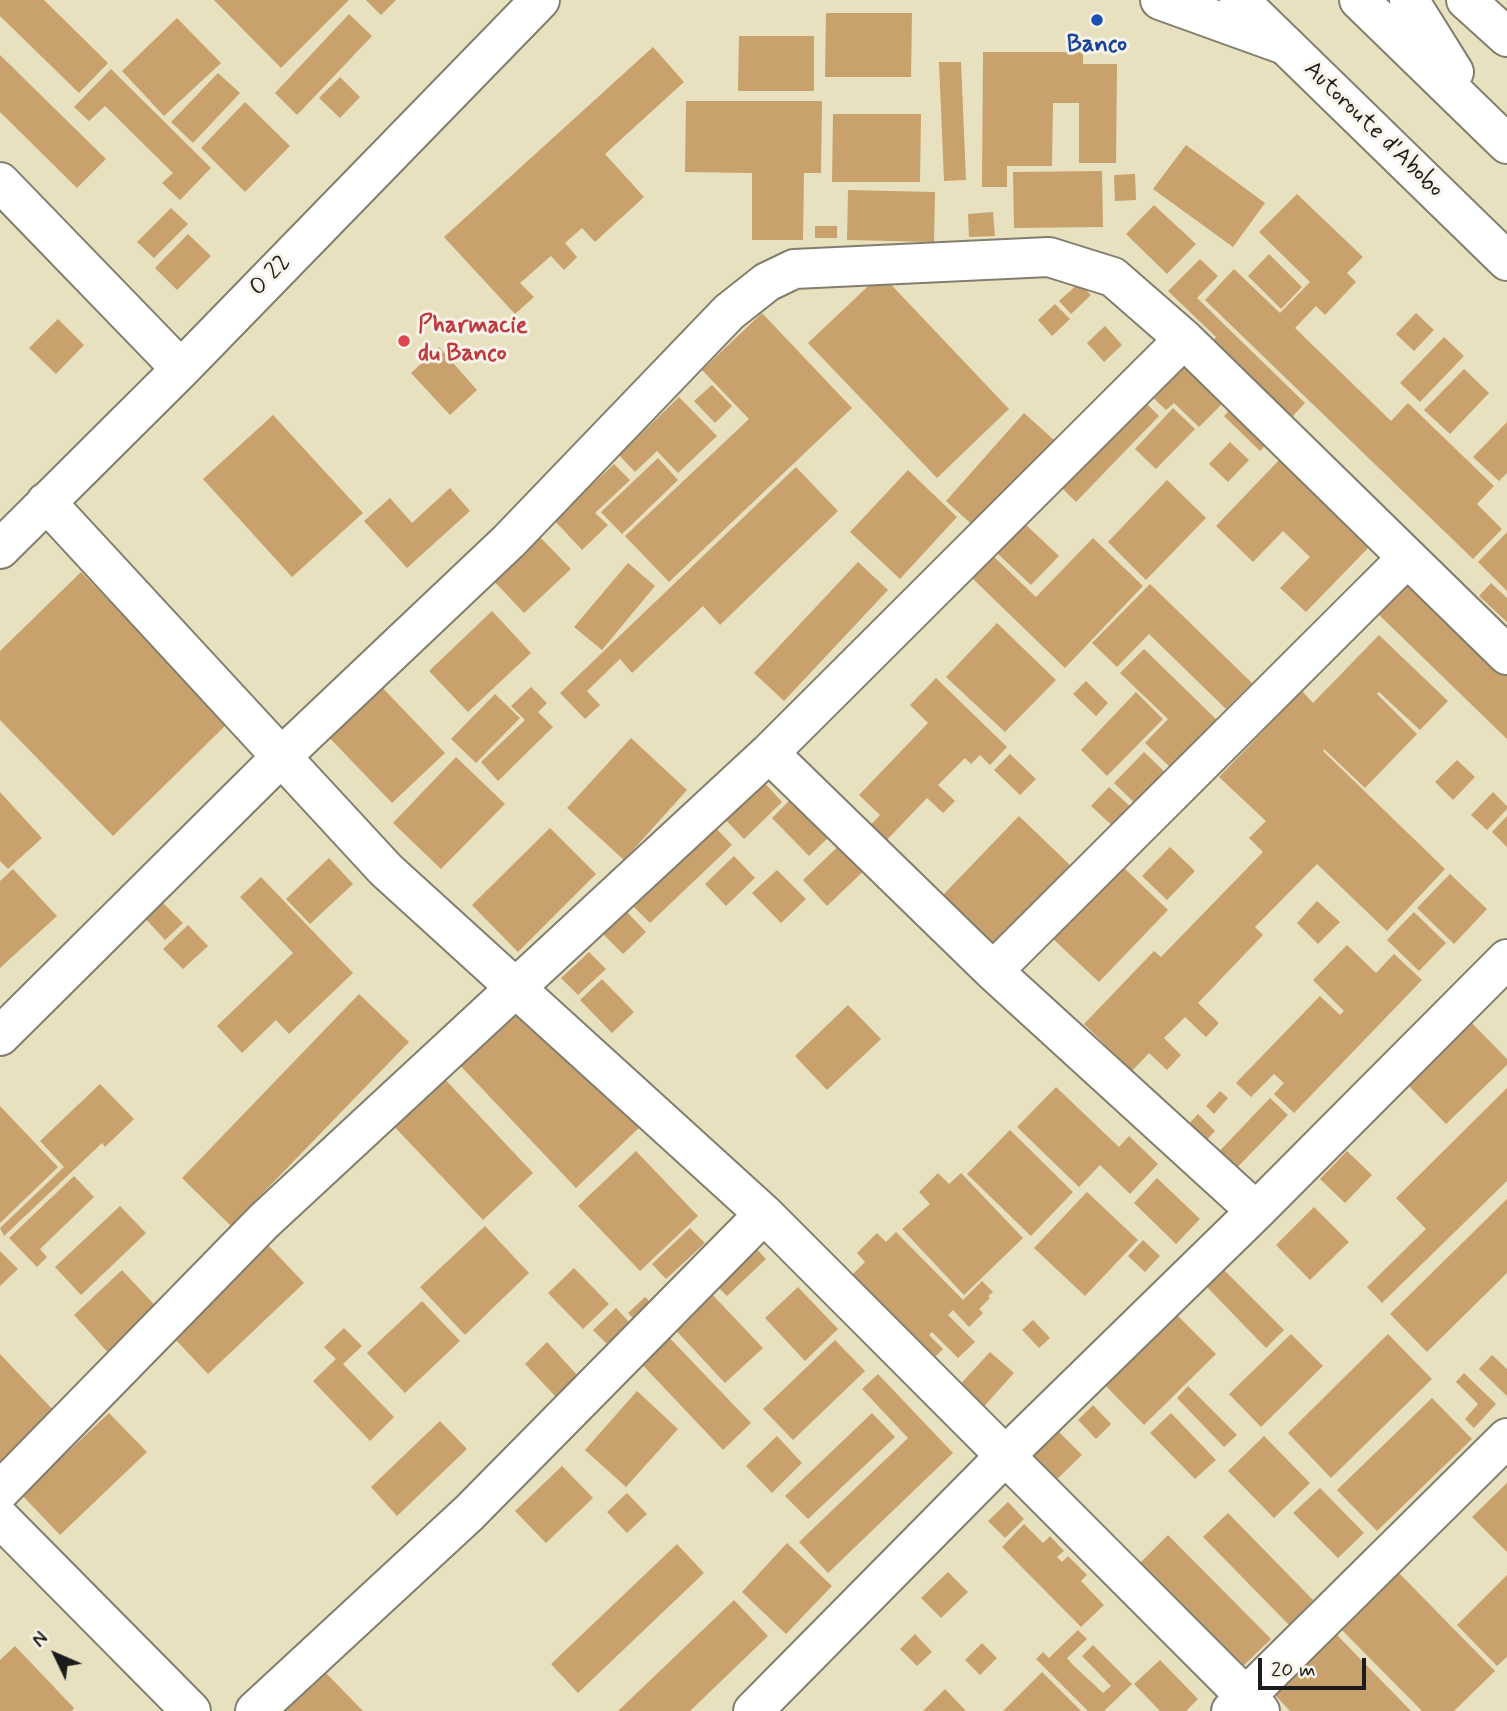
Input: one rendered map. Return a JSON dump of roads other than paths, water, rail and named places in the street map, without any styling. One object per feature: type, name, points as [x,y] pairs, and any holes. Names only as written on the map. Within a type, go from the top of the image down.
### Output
[{"type":"street","name":"O 22","points":[[0,550],[181,369],[540,0]]},
{"type":"street","points":[[1160,0],[1285,45]]},
{"type":"street","name":"Autoroute d'Abobo","points":[[1239,0],[1507,261]]},
{"type":"street","points":[[1359,0],[1497,134]]},
{"type":"street","points":[[1409,0],[1497,134]]},
{"type":"street","points":[[1466,0],[1507,37]]},
{"type":"street","points":[[0,182],[181,369]]},
{"type":"street","points":[[0,1036],[281,757],[509,541],[729,312],[767,282],[794,269],[1049,257],[1113,277],[1184,339],[1507,655]]},
{"type":"street","points":[[0,1491],[264,1221],[769,753],[1184,339]]},
{"type":"street","points":[[46,502],[386,870],[516,985],[764,1214],[1006,1455],[1245,1706],[1507,1438]]},
{"type":"street","points":[[993,971],[1407,558]]},
{"type":"street","points":[[769,753],[993,971],[1256,1211]]},
{"type":"street","points":[[753,1711],[1006,1455],[1256,1211],[1507,959]]},
{"type":"street","points":[[255,1711],[469,1513],[764,1214]]},
{"type":"street","points":[[0,1518],[191,1711]]},
{"type":"place","name":"Banco","points":[[1097,20]]},
{"type":"place","name":"Pharmacie du Banco","points":[[404,341]]}]
